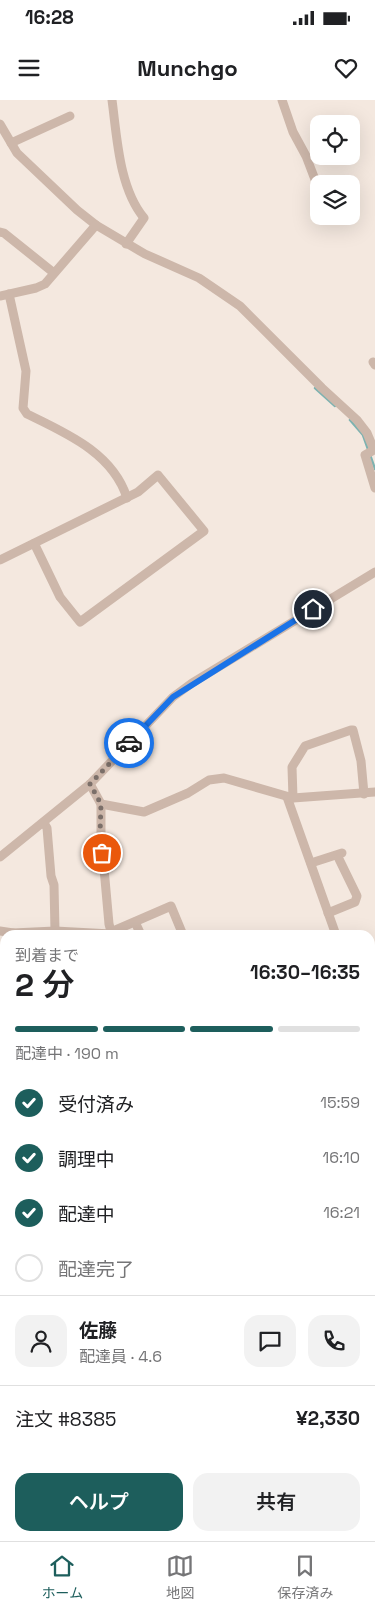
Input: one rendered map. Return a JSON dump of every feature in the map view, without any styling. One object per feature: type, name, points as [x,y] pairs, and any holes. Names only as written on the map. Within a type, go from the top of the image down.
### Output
[{"type":"street","points":[[112,100],[119,158],[132,199],[137,210],[144,218],[126,244]]},
{"type":"street","points":[[282,100],[293,132],[306,156],[313,175]]},
{"type":"street","points":[[0,144],[70,116]]},
{"type":"street","points":[[0,124],[17,153],[77,210],[96,225],[145,254],[199,278],[240,306],[367,433],[375,449],[365,455],[375,488]]},
{"type":"street","points":[[96,225],[45,284],[5,295],[26,371],[23,408],[27,414],[74,437],[101,458],[114,472],[124,488],[127,498]]},
{"type":"street","points":[[0,232],[4,233],[54,273]]},
{"type":"street","points":[[0,560],[127,498],[138,492],[158,475],[204,531],[80,622],[60,597],[34,544]]},
{"type":"street","points":[[0,857],[90,784],[173,697],[192,683],[375,572]]},
{"type":"street","points":[[334,930],[290,798],[292,767],[305,746],[353,730],[360,760],[364,794]]},
{"type":"street","points":[[101,804],[144,812],[188,793],[209,780],[224,778],[290,798],[375,792]]},
{"type":"street","points":[[90,784],[101,804],[100,835],[111,930]]},
{"type":"street","points":[[44,823],[47,828],[51,876],[54,885],[55,930]]},
{"type":"street","points":[[311,863],[340,856],[357,896],[355,902],[328,913]]},
{"type":"street","points":[[118,930],[171,906],[181,930]]},
{"type":"street","points":[[135,922],[139,930]]},
{"type":"waterway","points":[[315,388],[335,406]]},
{"type":"waterway","points":[[350,420],[363,435],[375,469]]},
{"type":"way so far","points":[[102,853],[100,835],[101,804],[90,784],[129,743]]},
{"type":"route","points":[[129,743],[173,697],[192,683],[313,609]]}]
